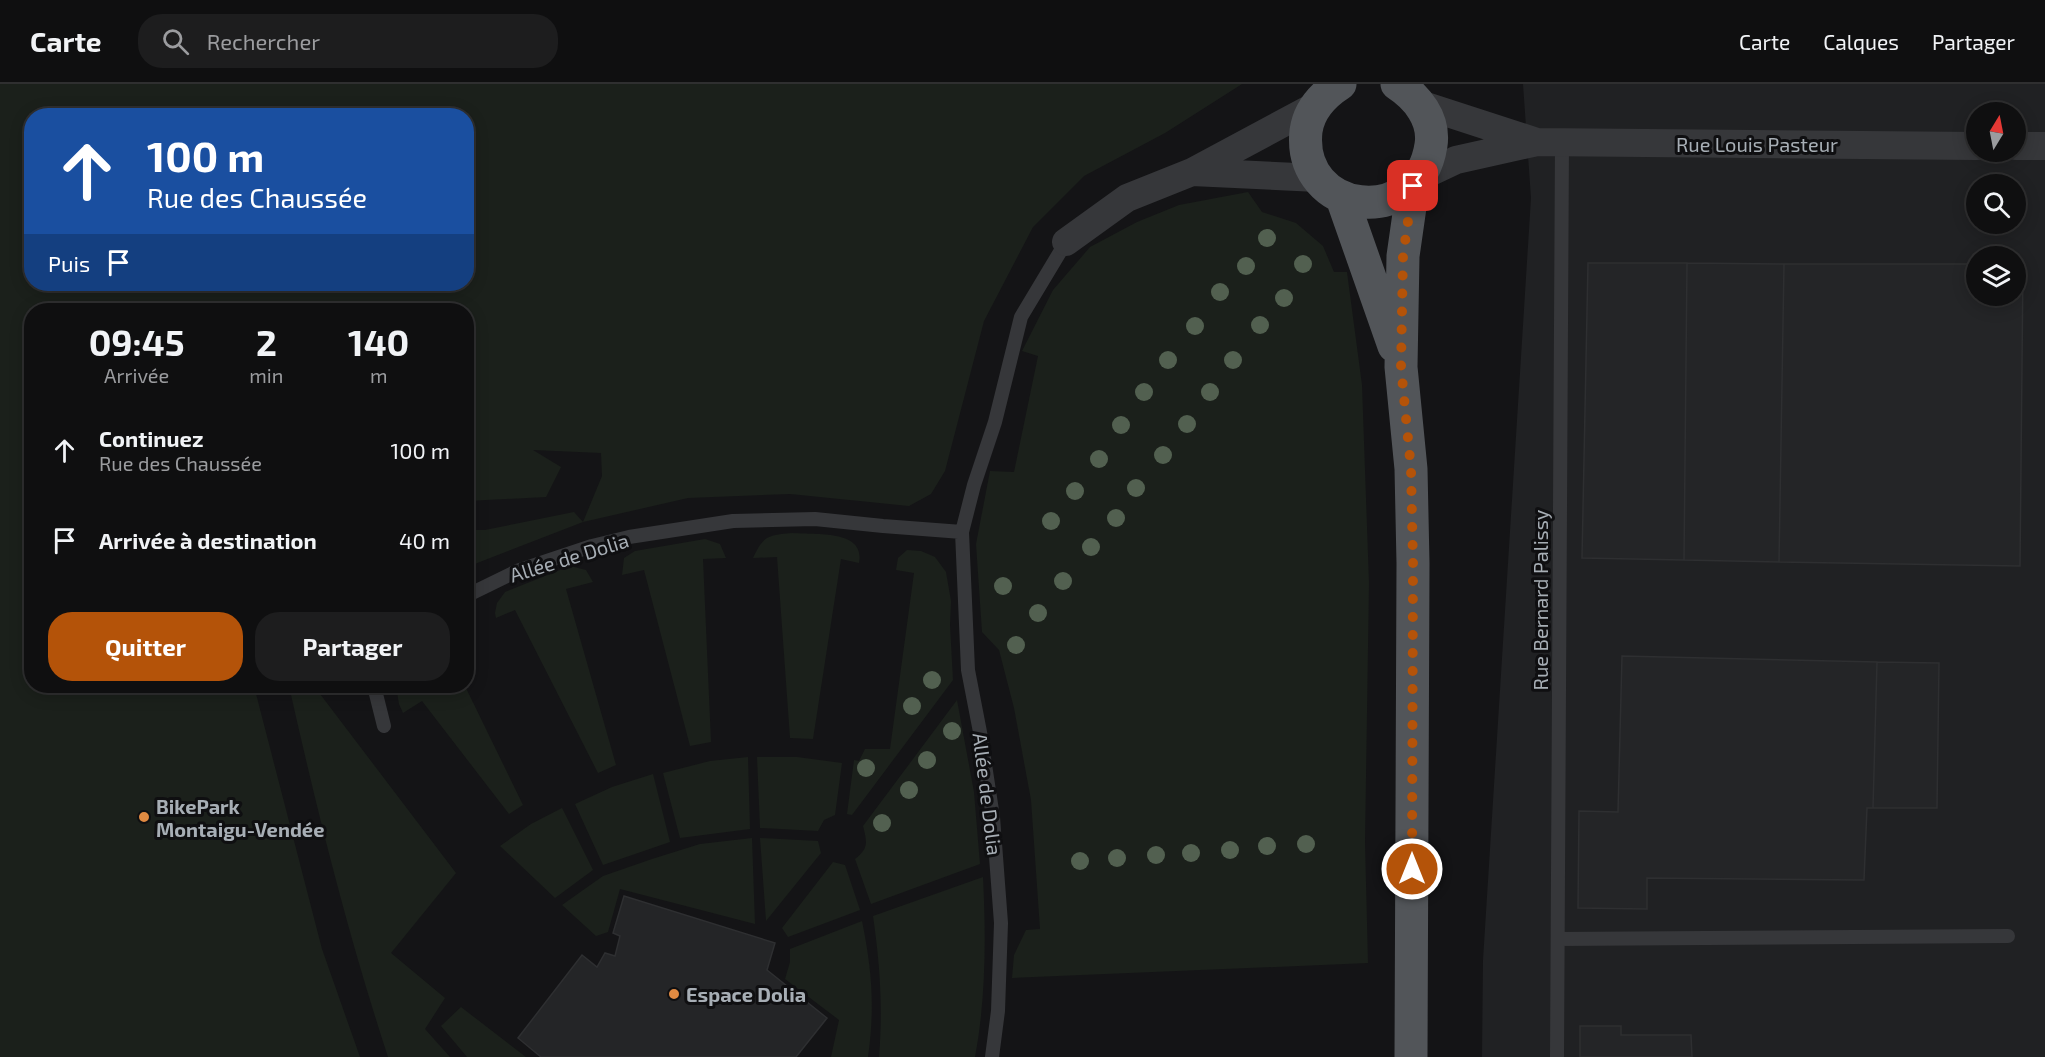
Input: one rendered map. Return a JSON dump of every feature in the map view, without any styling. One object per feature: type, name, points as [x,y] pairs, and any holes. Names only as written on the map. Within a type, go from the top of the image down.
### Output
[{"type":"main road","points":[[1340,84],[1327,92],[1315,106],[1307,123],[1305,142],[1308,161],[1317,178],[1329,189],[1342,198],[1361,203],[1380,202],[1397,197],[1416,181],[1429,159],[1432,140],[1429,121],[1408,91]]},
{"type":"main road","points":[[1411,1057],[1413,563],[1411,469],[1401,367],[1403,256],[1416,181]]},
{"type":"main road","points":[[1342,198],[1401,367]]},
{"type":"street","name":"Rue Louis Pasteur","points":[[1408,91],[1549,142]]},
{"type":"street","name":"Allée de Dolia","points":[[1065,242],[1127,198],[1192,172],[1315,106]]},
{"type":"street","name":"Rue Louis Pasteur","points":[[1416,181],[1456,160],[1549,142],[1966,146]]},
{"type":"street","points":[[2026,146],[2045,146]]},
{"type":"street","name":"Allée de Dolia","points":[[1192,172],[1317,178]]},
{"type":"lane","name":"Rue Bernard Palissy","points":[[1549,142],[1558,939],[1557,1057]]},
{"type":"lane","name":"Allée de Dolia","points":[[992,1057],[998,1011],[1001,923],[993,817],[968,670],[962,532],[974,485],[996,422],[1021,317],[1065,242]]},
{"type":"lane","name":"Allée de Dolia","points":[[474,592],[518,571],[592,546],[629,537],[733,521],[815,519],[962,532]]},
{"type":"lane","points":[[376,693],[384,726]]},
{"type":"lane","points":[[1558,939],[2008,936]]},
{"type":"shaded area","points":[[0,84],[1242,84],[1165,133],[1084,176],[1033,227],[984,321],[945,471],[931,494],[909,506],[790,494],[688,498],[583,522],[602,476],[601,453],[533,450],[561,467],[546,497],[474,501],[474,303],[24,303],[24,693],[256,693],[322,949],[360,1057],[0,1057]]},
{"type":"shaded area","points":[[1523,84],[2045,84],[2045,1057],[1482,1057],[1483,960],[1531,198]]},
{"type":"shaded area","points":[[1248,192],[1262,212],[1296,223],[1323,246],[1334,272],[1347,272],[1362,385],[1369,583],[1365,842],[1368,963],[1012,978],[1014,955],[1026,930],[1040,929],[1031,800],[1014,708],[999,650],[982,632],[976,544],[990,471],[1014,472],[1038,356],[1022,351],[1053,290],[1090,247],[1137,222],[1179,205]]},
{"type":"shaded area","points":[[574,512],[583,522],[474,564],[474,530],[485,530]]},
{"type":"shaded area","points":[[792,533],[825,534],[847,539],[855,544],[859,552],[859,563],[841,559],[813,739],[790,738],[777,557],[753,558],[767,538]]},
{"type":"shaded area","points":[[705,539],[720,544],[726,558],[703,559],[711,742],[690,746],[644,570],[622,575],[624,558],[635,551]]},
{"type":"shaded area","points":[[907,550],[921,551],[935,557],[946,572],[951,601],[953,680],[852,815],[847,814],[854,760],[859,761],[865,749],[890,749],[914,573],[896,570],[898,558]]},
{"type":"shaded area","points":[[570,566],[586,570],[593,582],[566,589],[616,765],[598,773],[515,610],[496,618],[495,613],[497,603],[505,592]]},
{"type":"shaded area","points":[[291,693],[319,693],[456,873],[391,953],[445,998],[425,1029],[450,1057],[388,1057],[334,873]]},
{"type":"shaded area","points":[[397,693],[468,693],[523,805],[509,814],[422,701],[403,713]]},
{"type":"shaded area","points":[[957,700],[974,792],[980,864],[871,904],[855,859],[866,844],[863,826]]},
{"type":"shaded area","points":[[748,757],[750,829],[680,838],[663,773],[710,761]]},
{"type":"shaded area","points":[[757,757],[797,757],[842,763],[835,815],[824,820],[818,831],[760,828]]},
{"type":"shaded area","points":[[653,774],[670,842],[603,865],[575,804],[612,787]]},
{"type":"shaded area","points":[[562,808],[593,870],[555,898],[500,846],[531,824]]},
{"type":"shaded area","points":[[752,838],[755,924],[620,889],[608,932],[596,936],[562,905],[603,876],[700,844]]},
{"type":"shaded area","points":[[760,838],[818,841],[821,853],[766,921]]},
{"type":"shaded area","points":[[833,862],[845,865],[860,910],[788,937],[782,928]]},
{"type":"shaded area","points":[[983,877],[984,967],[975,1057],[879,1057],[880,986],[873,916]]},
{"type":"shaded area","points":[[862,921],[871,989],[868,1057],[831,1057],[839,1020],[785,979],[790,962],[790,949]]},
{"type":"shaded area","points":[[461,1007],[526,1057],[467,1057],[441,1026]]},
{"type":"building","points":[[1588,263],[1687,263],[1684,560],[1582,558]]},
{"type":"building","points":[[1687,263],[1784,264],[1779,562],[1684,560]]},
{"type":"building","points":[[1784,264],[1966,264],[1966,306],[2023,306],[2020,566],[1779,562]]},
{"type":"building","points":[[1622,656],[1877,662],[1873,808],[1867,808],[1864,880],[1647,878],[1647,909],[1578,908],[1579,811],[1618,812]]},
{"type":"building","points":[[1877,662],[1939,663],[1937,808],[1873,808]]},
{"type":"building","name":"Espace Dolia","points":[[624,896],[775,943],[767,970],[827,1018],[796,1057],[541,1057],[518,1038],[582,955],[597,967],[605,953],[615,956],[620,936],[613,933]]},
{"type":"building","points":[[1580,1026],[1621,1026],[1621,1035],[1691,1035],[1692,1057],[1580,1057]]},
{"type":"place","name":"BikePark Montaigu-Vendée","points":[[144,817]]},
{"type":"place","name":"Espace Dolia","points":[[674,994]]},
{"type":"route","points":[[1412,869],[1411,469],[1401,367],[1403,256],[1413,186]]}]
